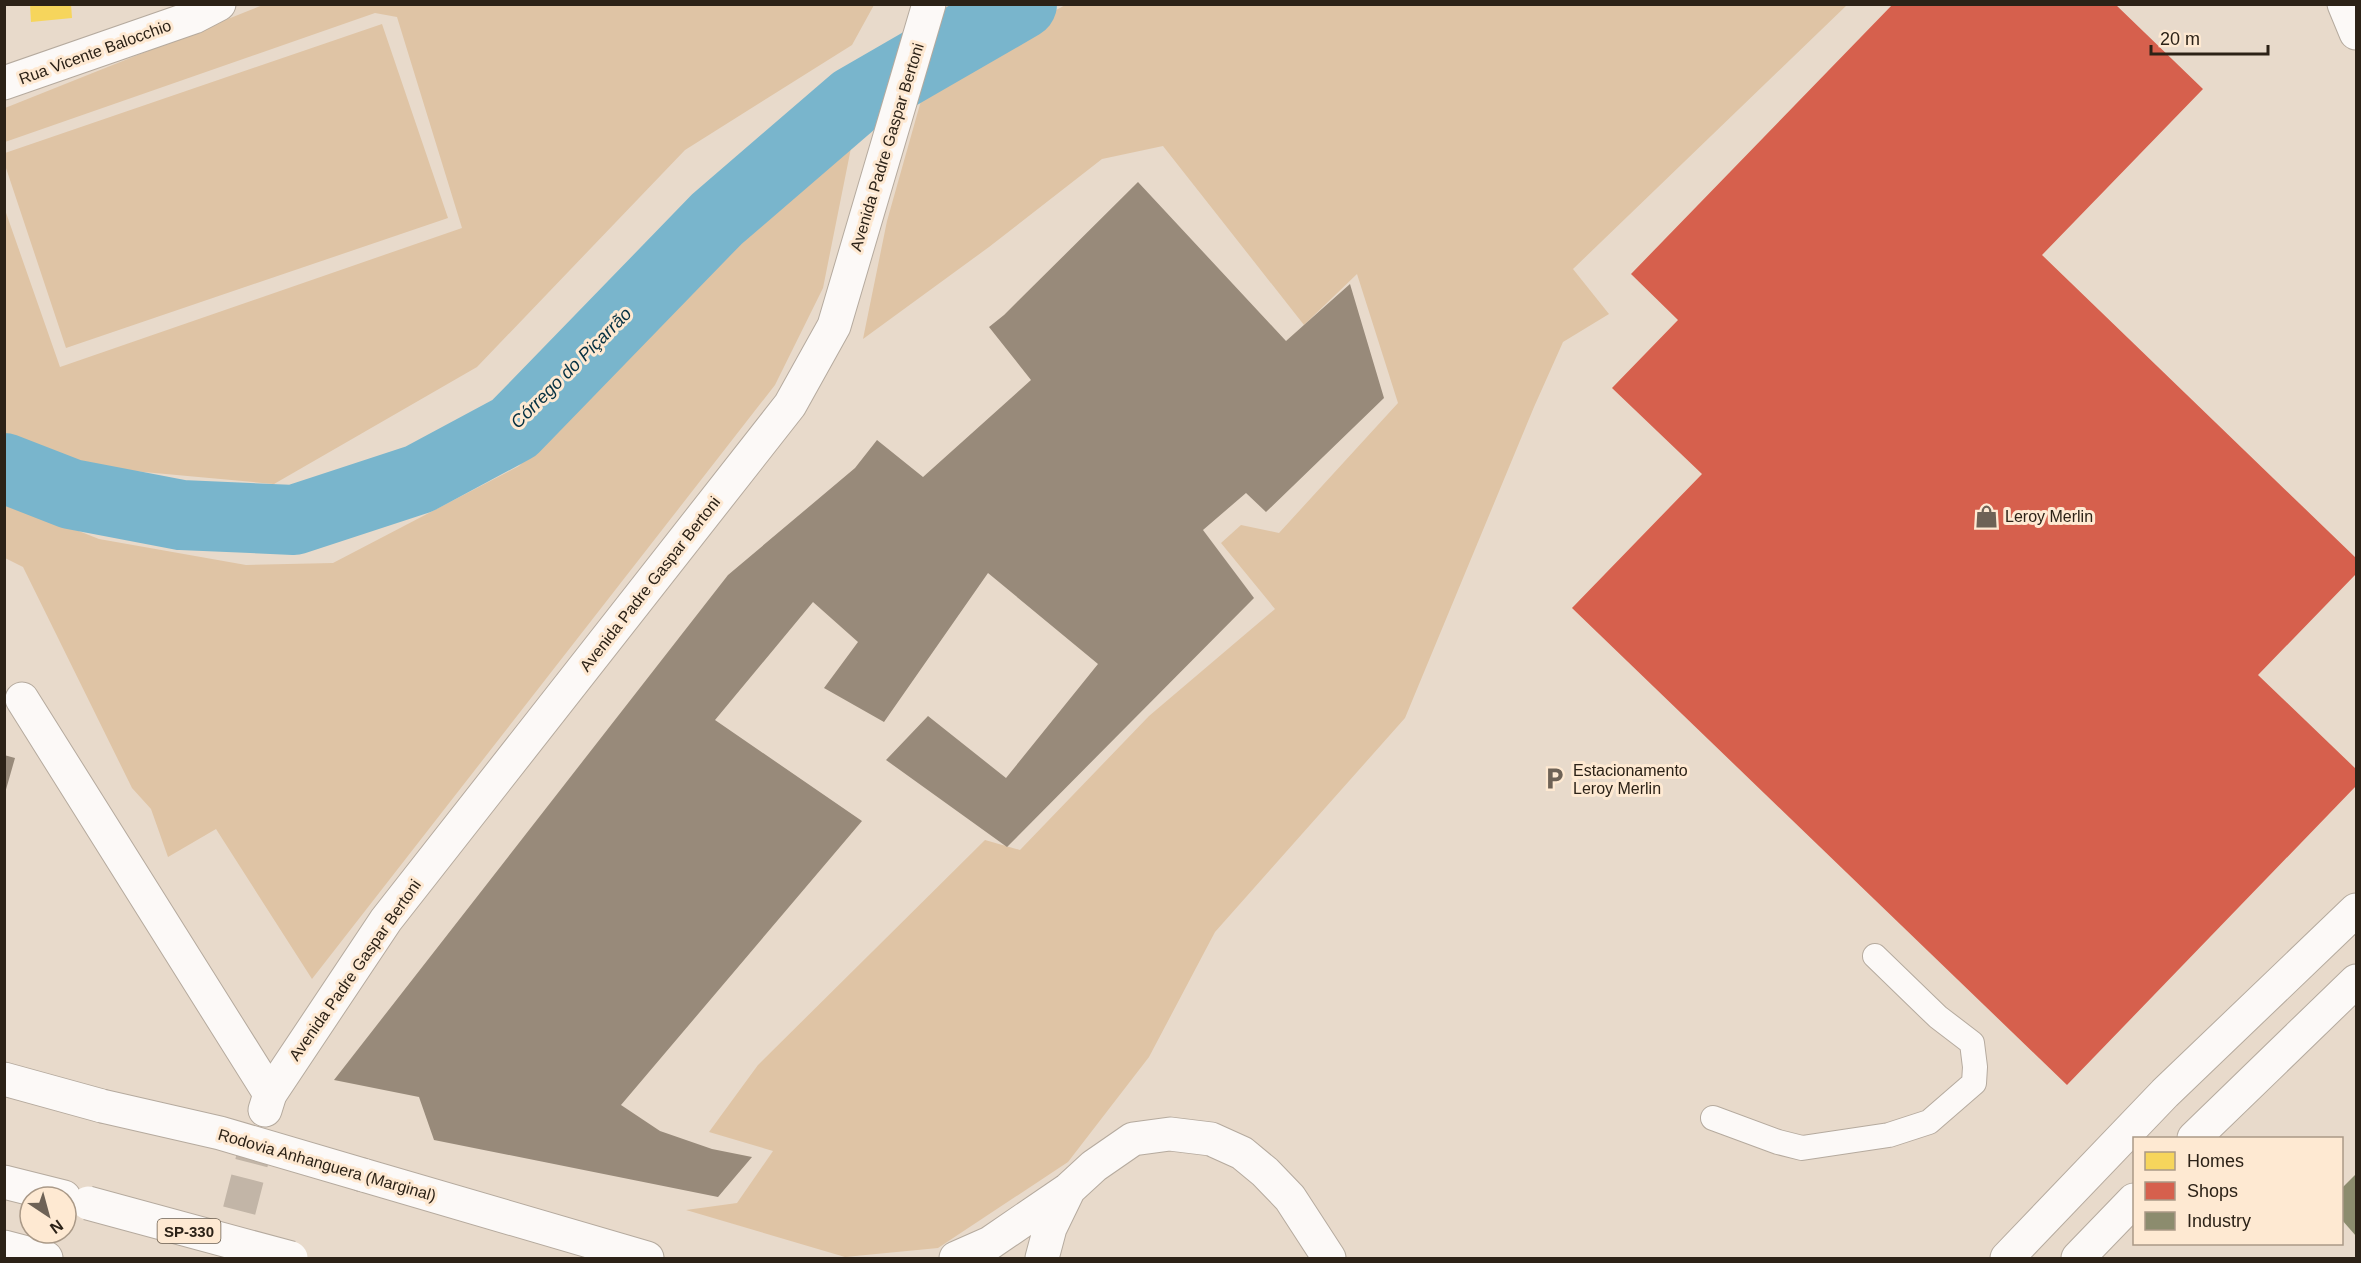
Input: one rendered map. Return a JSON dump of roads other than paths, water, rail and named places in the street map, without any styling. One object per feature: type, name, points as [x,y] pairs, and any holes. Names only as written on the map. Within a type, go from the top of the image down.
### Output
[{"type":"main road","name":"Avenida Padre Gaspar Bertoni","points":[[22,699],[268,1102],[386,920],[790,405],[834,326],[929,4]]},
{"type":"main road","points":[[2344,4],[2356,33]]},
{"type":"main road","name":"Rua Vicente Balocchio","points":[[4,83],[201,8]]},
{"type":"main road","points":[[2007,1258],[2165,1093],[2356,910]]},
{"type":"main road","points":[[2195,1137],[2356,981]]},
{"type":"main road","name":"Rodovia Anhanguera (Marginal)","points":[[4,1079],[102,1106],[220,1133],[647,1258]]},
{"type":"main road","points":[[956,1258],[990,1243],[1069,1189],[1094,1166],[1133,1139],[1170,1134],[1211,1139],[1242,1153],[1265,1172],[1290,1198],[1329,1258]]},
{"type":"main road","points":[[1041,1258],[1050,1228],[1069,1189]]},
{"type":"main road","name":"SP-330","points":[[78,1200],[291,1258]]},
{"type":"main road","points":[[2078,1258],[2133,1201]]},
{"type":"main road","points":[[4,1247],[46,1258]]},
{"type":"lane","points":[[1713,1118],[1778,1142],[1802,1148],[1889,1135],[1929,1122],[1974,1083],[1972,1043],[1938,1017],[1875,956]]},
{"type":"waterway","name":"Córrego do Piçarrão","points":[[4,468],[71,494],[181,515],[294,520],[419,479],[514,428],[717,219],[854,101],[1022,4]]},
{"type":"tunnel","points":[[227,1258],[265,1110]]},
{"type":"place","name":"Leroy Merlin","points":[[1987,516]]},
{"type":"place","name":"Estacionamento Leroy Merlin","points":[[1555,779]]}]
